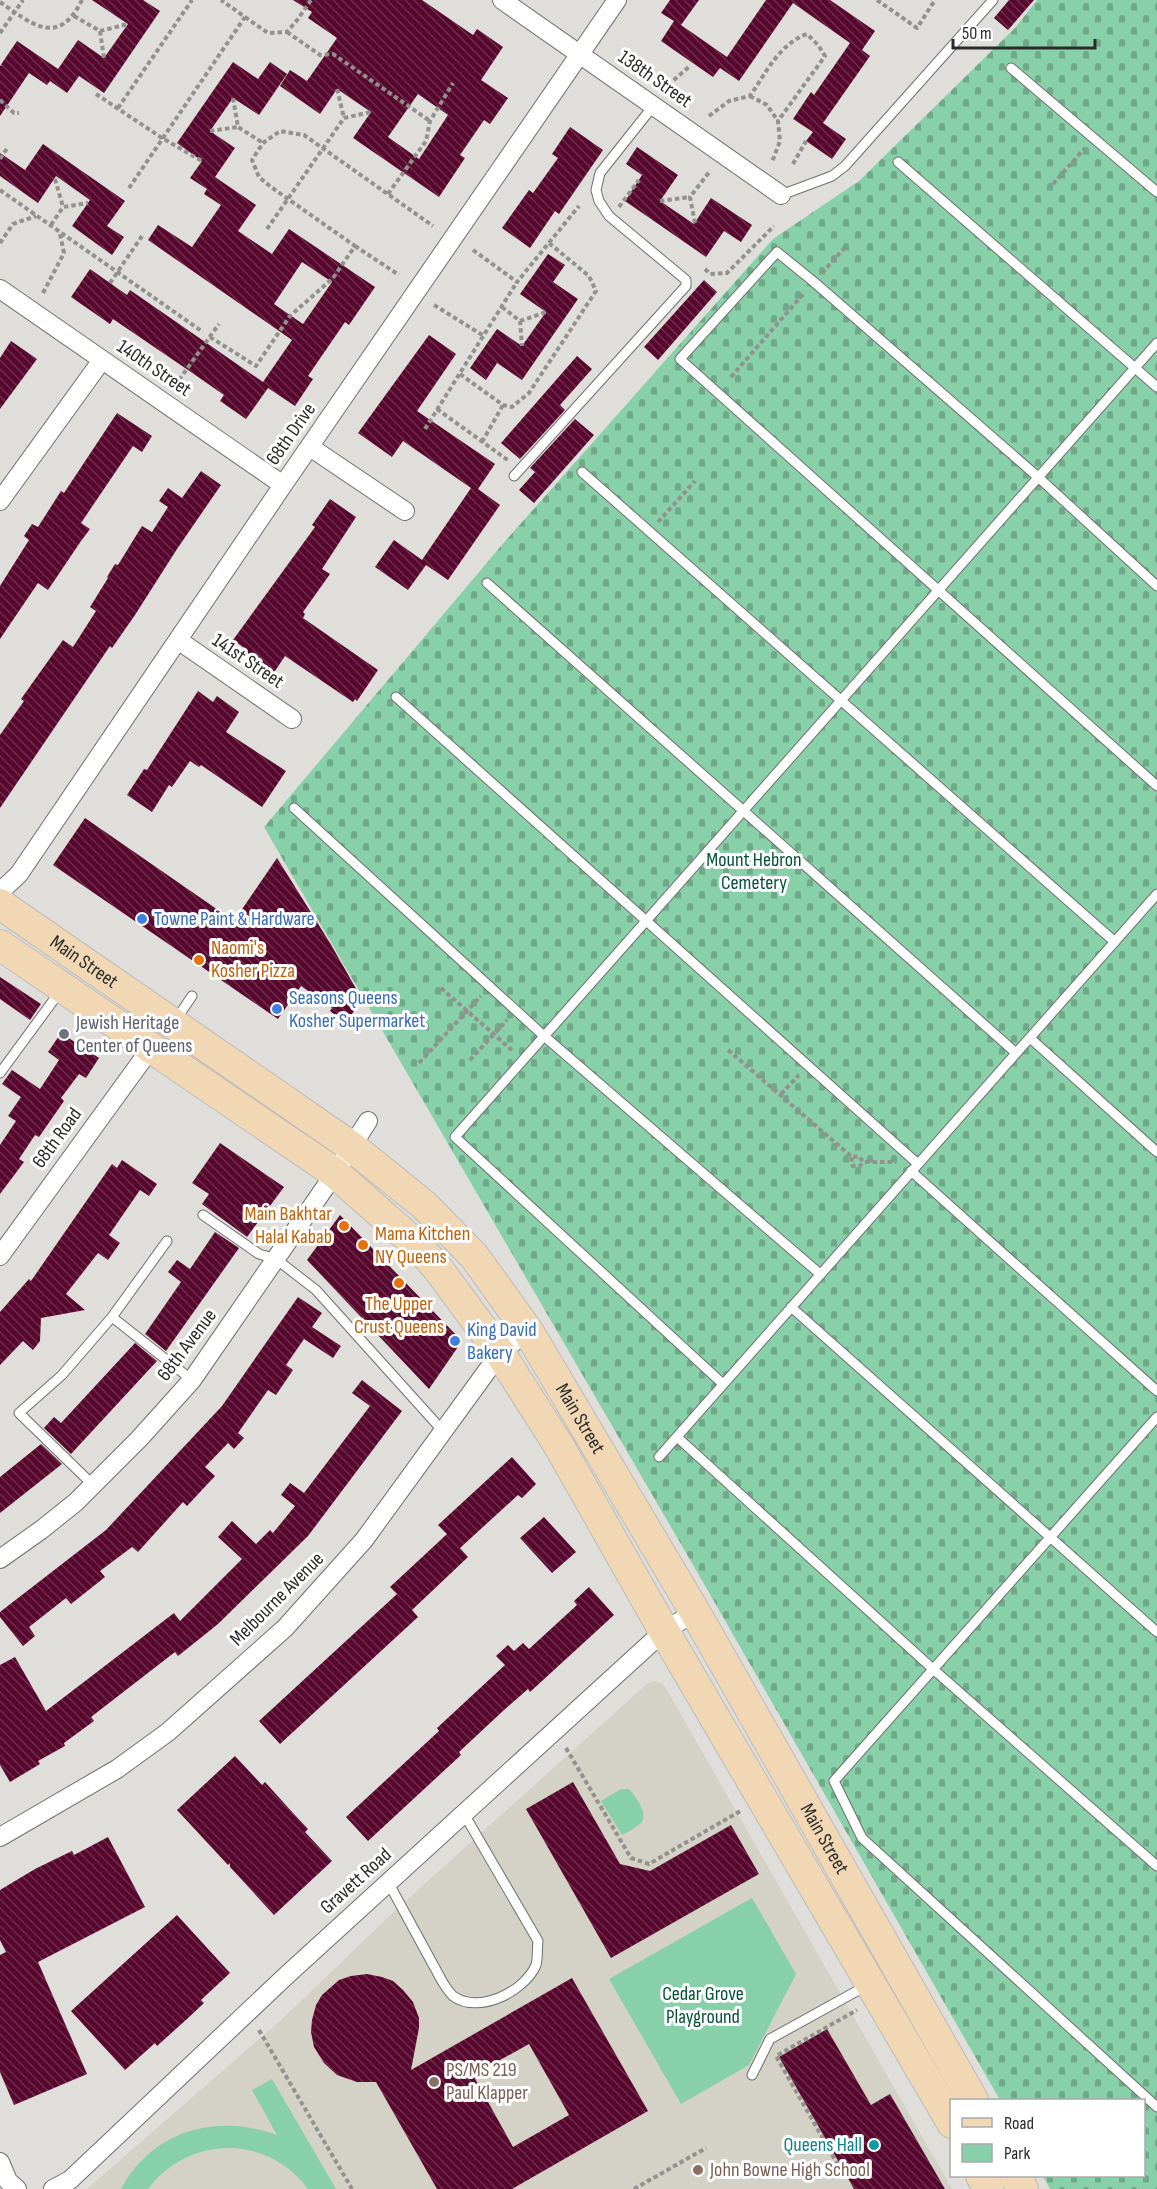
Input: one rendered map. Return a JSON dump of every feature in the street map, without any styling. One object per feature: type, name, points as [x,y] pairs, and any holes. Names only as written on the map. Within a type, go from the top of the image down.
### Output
[{"type":"main road","name":"Main Street","points":[[0,904],[352,1147],[424,1205],[474,1256],[528,1331],[695,1612],[972,2099]]},
{"type":"main road","name":"Main Street","points":[[0,945],[335,1173],[419,1247],[439,1270],[500,1353],[559,1446],[664,1631],[950,2121]]},
{"type":"street","name":"138th Street","points":[[502,0],[781,195]]},
{"type":"street","name":"68th Drive","points":[[0,892],[19,874],[283,484],[617,0]]},
{"type":"street","name":"140th Street","points":[[0,289],[283,484]]},
{"type":"street","points":[[0,501],[102,360]]},
{"type":"street","points":[[310,447],[405,511]]},
{"type":"street","name":"141st Street","points":[[178,640],[292,719]]},
{"type":"street","name":"68th Road","points":[[0,1256],[151,1048]]},
{"type":"street","name":"68th Avenue","points":[[0,1559],[76,1502],[139,1439],[192,1380],[335,1173],[368,1121]]},
{"type":"street","name":"Melbourne Avenue","points":[[0,1837],[117,1769],[168,1731],[285,1628],[364,1539],[500,1353],[528,1331]]},
{"type":"street","name":"Gravett Road","points":[[53,2189],[70,2180],[288,1974],[664,1631],[695,1612]]},
{"type":"street","points":[[0,2162],[8,2181],[17,2189]]},
{"type":"lane","points":[[781,195],[832,176],[845,166],[993,0]]},
{"type":"lane","points":[[1011,68],[1157,192]]},
{"type":"lane","points":[[514,476],[686,286],[686,280],[609,216],[599,201],[596,190],[600,173],[654,105]]},
{"type":"lane","points":[[898,162],[1157,387]]},
{"type":"lane","points":[[1157,586],[1038,477],[777,252],[680,359],[1157,786]]},
{"type":"lane","points":[[723,1384],[455,1137],[1157,343]]},
{"type":"lane","points":[[582,472],[1115,942]]},
{"type":"lane","points":[[487,583],[1016,1053]]},
{"type":"lane","points":[[396,697],[807,1065],[914,1168],[1157,1391]]},
{"type":"lane","points":[[294,808],[544,1036],[820,1274]]},
{"type":"lane","points":[[659,1456],[1157,894]]},
{"type":"lane","points":[[0,1073],[63,988]]},
{"type":"lane","points":[[173,1023],[192,996]]},
{"type":"lane","points":[[1030,1038],[1157,1152]]},
{"type":"lane","points":[[203,1215],[259,1254],[276,1259],[316,1290],[442,1431]]},
{"type":"lane","points":[[93,1485],[19,1413],[62,1375],[112,1317],[167,1241]]},
{"type":"lane","points":[[791,1307],[1157,1632]]},
{"type":"lane","points":[[112,1317],[192,1380]]},
{"type":"lane","points":[[1157,1417],[834,1781],[862,1838],[1157,2108]]},
{"type":"lane","points":[[676,1437],[933,1669],[1157,1866]]},
{"type":"lane","points":[[388,1882],[442,1981],[452,1995],[470,2002],[483,2002],[515,1988],[530,1976],[537,1962],[538,1941],[464,1814]]},
{"type":"lane","points":[[752,2075],[770,2039],[870,1983]]},
{"type":"path","points":[[0,33],[23,0]]},
{"type":"path","points":[[0,2],[32,24],[41,27],[57,26],[74,16],[82,0]]},
{"type":"path","points":[[118,108],[192,0]]},
{"type":"path","points":[[221,0],[268,33],[287,32],[320,55],[333,54],[430,121]]},
{"type":"path","points":[[287,32],[311,0]]},
{"type":"path","points":[[878,0],[917,28],[935,0]]},
{"type":"path","points":[[74,16],[100,32],[128,24]]},
{"type":"path","points":[[129,188],[245,17]]},
{"type":"path","points":[[100,32],[104,58]]},
{"type":"path","points":[[750,96],[784,46],[795,38],[807,34],[825,56],[778,121]]},
{"type":"path","points":[[668,85],[690,66]]},
{"type":"path","points":[[388,194],[426,141],[430,121],[453,83]]},
{"type":"path","points":[[337,89],[344,118]]},
{"type":"path","points":[[96,94],[162,138],[202,160]]},
{"type":"path","points":[[710,116],[729,101],[750,96],[767,105],[778,121],[780,141],[772,162]]},
{"type":"path","points":[[233,98],[238,127]]},
{"type":"path","points":[[0,100],[14,113],[19,113]]},
{"type":"path","points":[[267,229],[344,118],[371,112]]},
{"type":"path","points":[[210,131],[238,127],[262,143]]},
{"type":"path","points":[[399,275],[287,200],[260,177],[252,160],[262,143],[280,131],[304,135],[433,226]]},
{"type":"path","points":[[1053,184],[1093,138]]},
{"type":"path","points":[[793,164],[806,141]]},
{"type":"path","points":[[0,159],[8,147]]},
{"type":"path","points":[[660,201],[690,197],[710,171]]},
{"type":"path","points":[[55,178],[63,207]]},
{"type":"path","points":[[617,206],[619,208],[639,180]]},
{"type":"path","points":[[0,190],[202,332]]},
{"type":"path","points":[[690,197],[694,223]]},
{"type":"path","points":[[51,225],[63,207],[88,203]]},
{"type":"path","points":[[424,429],[517,282],[579,206]]},
{"type":"path","points":[[0,243],[12,224],[37,216]]},
{"type":"path","points":[[705,269],[710,274],[727,273],[774,226]]},
{"type":"path","points":[[42,293],[64,253],[60,232]]},
{"type":"path","points":[[110,283],[142,236]]},
{"type":"path","points":[[460,374],[503,405],[512,407],[529,393],[596,291],[589,276],[549,243]]},
{"type":"path","points":[[210,337],[256,366],[290,316],[333,278],[355,246]]},
{"type":"path","points":[[731,377],[846,246]]},
{"type":"path","points":[[473,250],[517,282]]},
{"type":"path","points":[[434,305],[484,336]]},
{"type":"path","points":[[502,307],[520,321],[522,346]]},
{"type":"path","points":[[520,321],[546,312]]},
{"type":"path","points":[[179,380],[219,324]]},
{"type":"path","points":[[482,442],[503,405]]},
{"type":"path","points":[[437,410],[509,461]]},
{"type":"path","points":[[649,531],[695,481]]},
{"type":"path","points":[[419,1063],[490,987]]},
{"type":"path","points":[[441,988],[523,1060]]},
{"type":"path","points":[[470,1060],[516,1010]]},
{"type":"path","points":[[728,1050],[782,1094],[852,1157]]},
{"type":"path","points":[[782,1094],[807,1065]]},
{"type":"path","points":[[852,1157],[859,1156],[863,1162],[914,1168]]},
{"type":"path","points":[[852,1157],[853,1166],[860,1166],[863,1162]]},
{"type":"path","points":[[566,1748],[630,1858],[649,1864],[742,1809]]},
{"type":"path","points":[[838,2165],[776,2056],[857,2010]]},
{"type":"path","points":[[259,2030],[352,2189]]},
{"type":"path","points":[[634,2189],[706,2148]]},
{"type":"shaded area","points":[[656,1681],[664,1685],[952,2189],[87,2189],[281,2020],[401,1905],[648,1683]]},
{"type":"green space","name":"Mount Hebron Cemetery","points":[[1037,0],[1157,0],[1157,2189],[1050,2189],[1044,2177],[1145,2177],[1145,2099],[999,2099],[707,1589],[264,827],[501,546],[773,239],[859,181],[1015,28]]},
{"type":"green space","points":[[621,1789],[629,1789],[632,1792],[643,1811],[643,1820],[640,1824],[622,1835],[601,1801]]},
{"type":"green space","name":"Cedar Grove Playground","points":[[752,1898],[796,1974],[749,2065],[681,2104],[609,1979]]},
{"type":"green space","points":[[272,2079],[336,2189],[308,2189],[291,2171],[272,2158],[251,2151],[228,2148],[206,2151],[185,2158],[165,2171],[148,2189],[121,2189],[134,2169],[150,2153],[168,2140],[188,2132],[209,2127],[231,2126],[277,2135],[252,2090]]},
{"type":"building","points":[[92,0],[143,0],[160,11],[104,93],[79,76],[67,93],[50,81],[47,85],[29,73],[0,116],[0,66],[17,41],[58,69],[78,40],[104,58],[128,24]]},
{"type":"building","points":[[293,0],[422,0],[473,35],[477,29],[503,47],[481,80],[508,98],[490,124],[484,120],[460,155],[465,158],[439,197],[353,138],[371,112],[337,89],[320,114],[280,86],[290,70],[307,81],[337,38],[308,18],[312,12]],"holes":[[[418,94],[448,115],[419,159],[388,137]]]},
{"type":"building","points":[[670,0],[699,0],[681,25],[727,57],[766,0],[830,0],[875,31],[862,50],[870,56],[823,123],[846,139],[832,159],[806,141],[813,132],[793,119],[811,92],[814,95],[850,43],[793,3],[739,81],[720,68],[713,77],[661,41],[674,21],[661,13]]},
{"type":"building","points":[[1009,0],[1034,0],[1008,30],[994,18]]},
{"type":"building","points":[[233,62],[258,79],[270,62],[287,74],[259,115],[233,98],[210,131],[235,148],[215,177],[256,205],[238,231],[272,254],[289,229],[375,287],[349,325],[345,322],[308,376],[313,379],[295,406],[268,388],[246,419],[220,401],[224,395],[113,319],[110,324],[71,297],[90,269],[127,295],[130,290],[263,382],[292,340],[148,240],[158,225],[192,247],[221,205],[204,194],[207,189],[190,178],[202,161],[177,143]],"holes":[[[302,262],[332,282],[303,324],[274,304]]]},
{"type":"building","points":[[570,127],[603,150],[559,214],[555,211],[530,248],[502,228],[529,190],[533,193],[558,158],[552,154]]},
{"type":"building","points":[[43,144],[125,201],[107,226],[124,237],[112,255],[72,226],[90,200],[56,176],[38,203],[0,176],[0,153],[25,170]]},
{"type":"building","points":[[637,147],[678,175],[660,201],[694,224],[711,198],[752,225],[741,242],[724,231],[706,257],[625,201],[642,175],[626,164]]},
{"type":"building","points":[[548,254],[565,265],[553,282],[578,299],[522,380],[497,363],[486,380],[470,368],[497,329],[522,346],[546,312],[520,294]]},
{"type":"building","points":[[704,280],[717,292],[658,360],[644,347]]},
{"type":"building","points":[[429,335],[456,354],[417,411],[495,464],[478,489],[500,505],[448,580],[426,565],[408,590],[375,567],[394,540],[422,560],[471,488],[403,441],[392,457],[358,433]]},
{"type":"building","points":[[11,341],[37,359],[0,409],[0,358]]},
{"type":"building","points":[[577,356],[592,369],[560,405],[565,410],[520,459],[501,443]]},
{"type":"building","points":[[117,413],[152,436],[142,452],[133,446],[81,523],[90,529],[48,590],[38,583],[0,639],[0,586],[29,540],[24,536],[32,524],[38,527],[61,491],[64,493]]},
{"type":"building","points":[[575,419],[594,435],[534,503],[519,490],[535,472],[530,468]]},
{"type":"building","points":[[201,471],[221,485],[135,615],[112,648],[110,646],[0,808],[0,735],[24,701],[21,699],[63,640],[73,647],[96,611],[90,607],[115,564],[118,565],[142,526],[152,532],[168,507],[159,501],[168,488],[182,498]]},
{"type":"building","points":[[330,499],[356,517],[322,569],[330,574],[303,612],[305,614],[303,618],[378,670],[357,701],[355,699],[353,702],[285,656],[273,674],[244,654],[247,650],[233,640],[315,527],[312,525]]},
{"type":"building","points":[[198,691],[213,702],[217,696],[239,712],[226,732],[286,771],[262,807],[201,765],[199,767],[190,761],[172,787],[169,785],[152,812],[127,795],[144,769],[147,770]]},
{"type":"building","points":[[85,818],[234,921],[277,858],[362,999],[346,1023],[330,1011],[332,1008],[301,986],[278,1019],[53,865]]},
{"type":"building","points":[[0,977],[41,1004],[30,1020],[0,999]]},
{"type":"building","points":[[61,1033],[99,1058],[86,1078],[79,1074],[61,1098],[64,1101],[39,1137],[35,1135],[19,1159],[24,1162],[0,1194],[0,1145],[16,1121],[8,1116],[21,1097],[2,1084],[12,1070],[40,1089],[59,1060],[48,1052]]},
{"type":"building","points":[[220,1143],[284,1187],[247,1237],[202,1204],[209,1194],[192,1183]]},
{"type":"building","points":[[122,1160],[157,1184],[149,1196],[140,1190],[109,1235],[120,1243],[108,1260],[98,1253],[66,1294],[85,1310],[41,1318],[40,1341],[33,1350],[23,1341],[0,1365],[0,1312],[29,1279],[31,1281],[112,1164],[117,1168]]},
{"type":"building","points":[[340,1215],[462,1341],[429,1389],[307,1260]]},
{"type":"building","points":[[215,1232],[239,1248],[166,1351],[145,1334],[181,1282],[168,1272],[177,1260],[190,1269]]},
{"type":"building","points":[[298,1297],[322,1313],[312,1327],[341,1346],[333,1358],[304,1339],[286,1365],[293,1370],[276,1395],[268,1390],[238,1433],[244,1438],[234,1449],[228,1443],[205,1467],[215,1476],[187,1506],[183,1502],[138,1552],[132,1547],[100,1571],[105,1577],[71,1604],[66,1598],[29,1627],[35,1636],[23,1646],[0,1617],[0,1612],[106,1530],[222,1406]]},
{"type":"building","points":[[135,1343],[157,1361],[71,1454],[44,1428],[54,1417],[61,1423]]},
{"type":"building","points":[[362,1380],[402,1411],[308,1536],[218,1624],[178,1656],[175,1652],[91,1717],[94,1721],[64,1743],[65,1746],[38,1761],[40,1764],[10,1782],[0,1765],[0,1665],[15,1657],[46,1711],[174,1613],[180,1621],[242,1559],[218,1537],[232,1521],[256,1544],[270,1530],[273,1533],[295,1506],[281,1495],[290,1483],[304,1493],[370,1406],[352,1393]]},
{"type":"building","points":[[41,1444],[62,1464],[0,1513],[0,1477]]},
{"type":"building","points":[[512,1457],[536,1484],[522,1498],[518,1495],[460,1548],[468,1557],[412,1610],[418,1617],[280,1744],[259,1721],[397,1594],[390,1587],[447,1534],[438,1525]]},
{"type":"building","points":[[544,1517],[576,1552],[552,1573],[520,1538]]},
{"type":"building","points":[[589,1587],[614,1615],[530,1692],[528,1689],[504,1710],[459,1752],[461,1755],[368,1841],[346,1817],[439,1731],[437,1728],[505,1665],[496,1656],[508,1645],[514,1651],[523,1643],[529,1649],[577,1605],[574,1601]]},
{"type":"building","points":[[235,1756],[262,1785],[265,1782],[308,1829],[305,1832],[332,1861],[274,1915],[230,1867],[230,1863],[228,1865],[177,1810]]},
{"type":"building","points":[[573,1782],[620,1864],[650,1871],[731,1825],[759,1874],[611,1958],[526,1809]]},
{"type":"building","points":[[108,1837],[145,1907],[38,1962],[87,2074],[14,2105],[0,2072],[0,1955],[6,1952],[0,1940],[0,1890],[35,1869],[72,1851],[74,1855]]},
{"type":"building","points":[[177,1915],[230,1973],[201,2000],[204,2003],[187,2019],[125,2070],[71,2011]]},
{"type":"building","name":"PS/MS 219 Paul Klapper","points":[[367,1974],[393,1981],[413,2002],[419,2018],[419,2028],[411,2070],[572,1978],[648,2111],[512,2189],[437,2189],[376,2082],[357,2082],[337,2075],[324,2063],[314,2047],[311,2032],[316,2005],[322,1995],[339,1980]],"holes":[[[529,2044],[569,2115],[513,2147],[473,2075]]]},
{"type":"building","name":"Queens Hall","points":[[827,2029],[871,2105],[890,2094],[945,2189],[854,2189],[779,2057]]},
{"type":"place","name":"Towne Paint & Hardware","points":[[142,919]]},
{"type":"place","name":"Naomi's Kosher Pizza","points":[[199,960]]},
{"type":"place","name":"Seasons Queens Kosher Supermarket","points":[[277,1009]]},
{"type":"place","name":"Jewish Heritage Center of Queens","points":[[64,1034]]},
{"type":"place","name":"Main Bakhtar Halal Kabab","points":[[344,1226]]},
{"type":"place","name":"Mama Kitchen NY Queens","points":[[363,1245]]},
{"type":"place","name":"The Upper Crust Queens","points":[[399,1283]]},
{"type":"place","name":"King David Bakery","points":[[455,1341]]},
{"type":"place","name":"PS/MS 219 Paul Klapper","points":[[434,2082]]},
{"type":"place","name":"Queens Hall","points":[[874,2145]]},
{"type":"place","name":"John Bowne High School","points":[[698,2170]]}]
